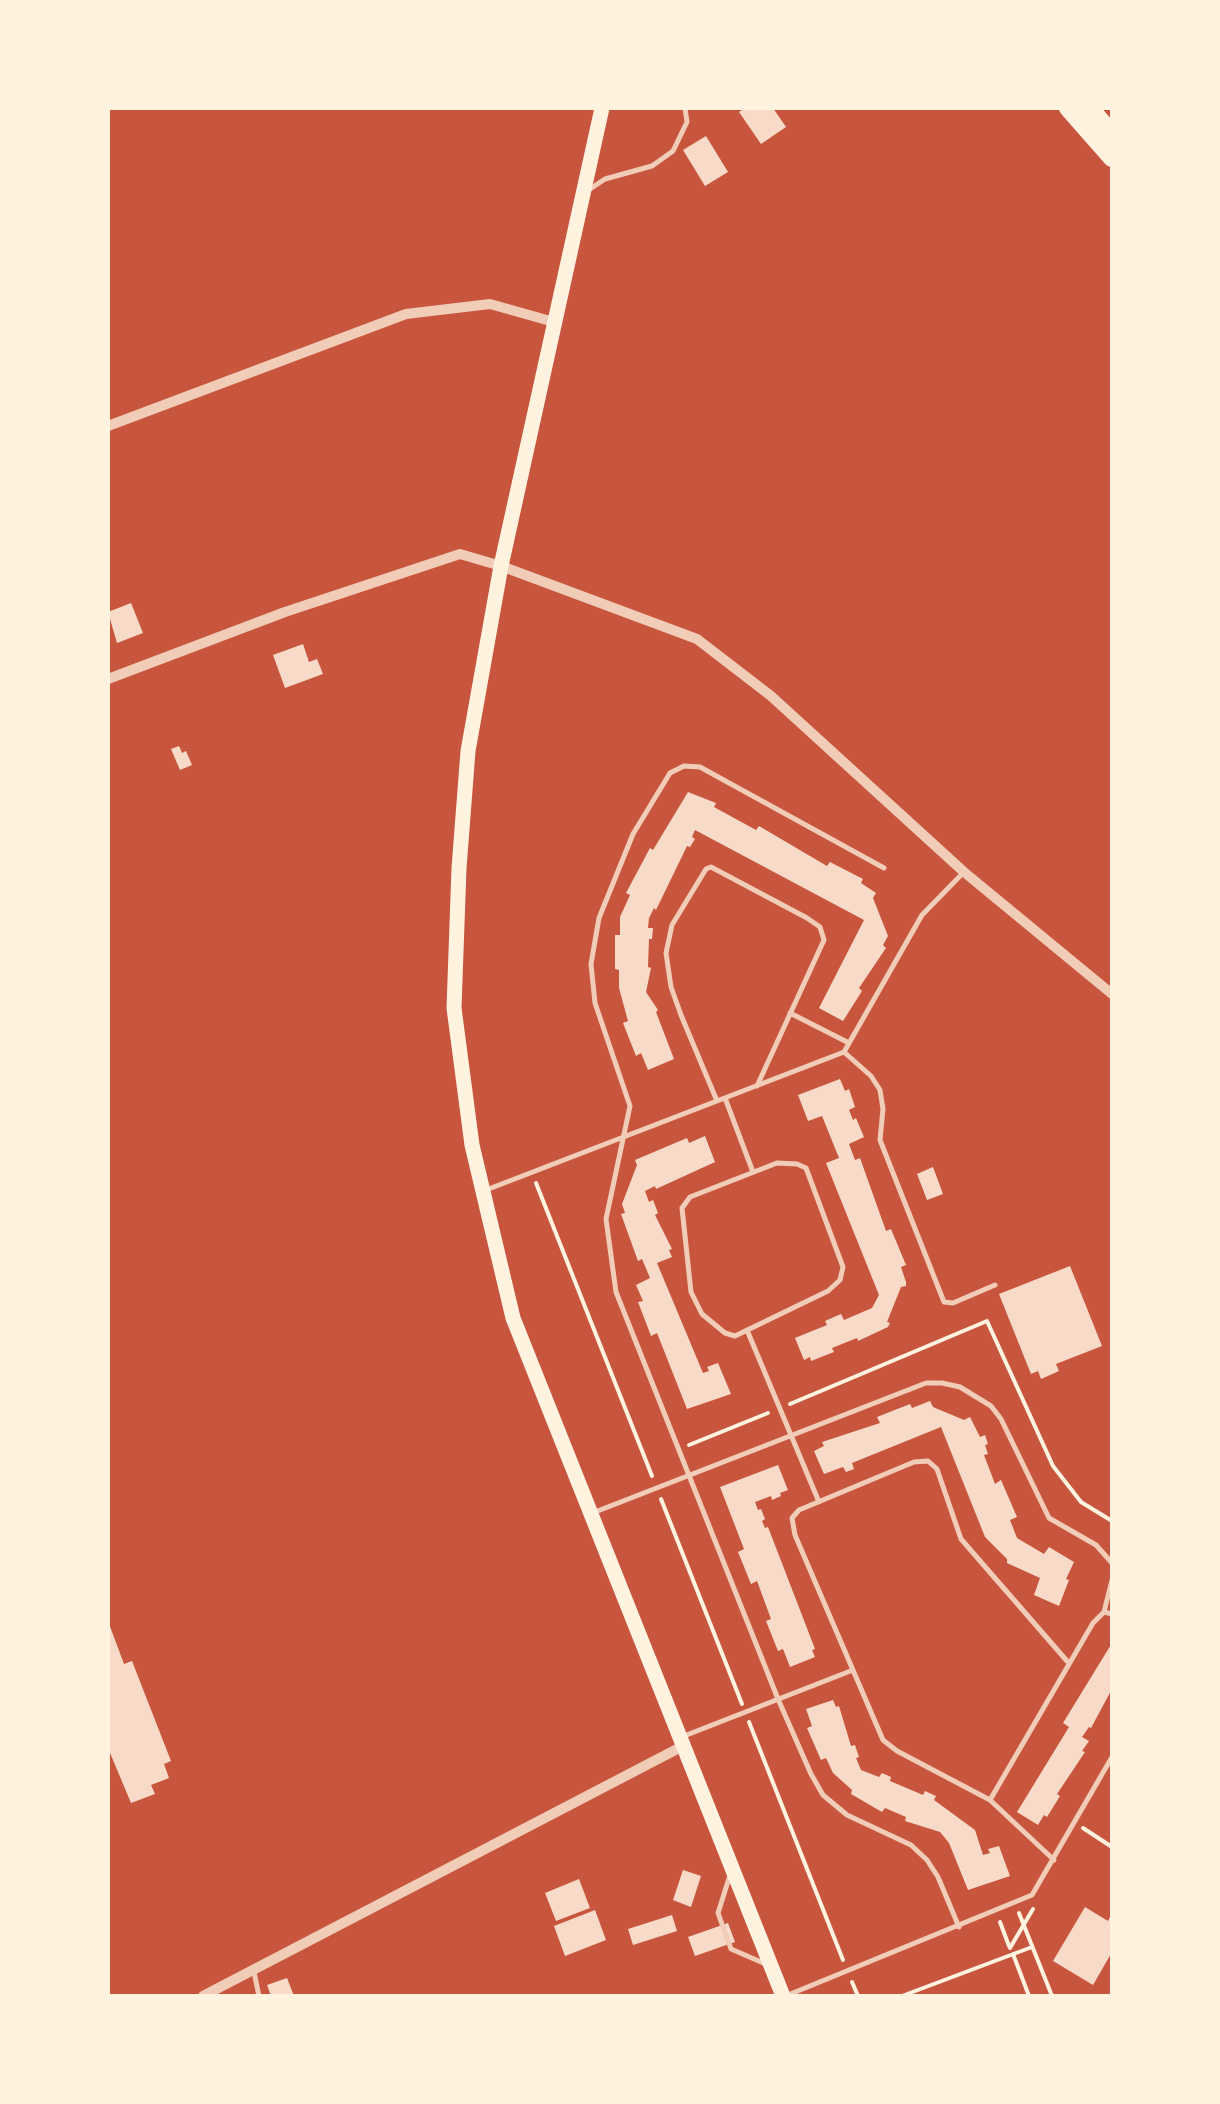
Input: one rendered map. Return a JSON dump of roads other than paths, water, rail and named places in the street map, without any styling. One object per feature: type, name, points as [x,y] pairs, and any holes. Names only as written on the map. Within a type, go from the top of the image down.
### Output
[{"type":"main road","points":[[602,108],[500,566],[468,750],[458,868],[454,1008],[472,1145],[513,1318],[784,1996]]},
{"type":"main road","points":[[1068,108],[1112,158]]},
{"type":"main road","points":[[1090,108],[1112,134]]},
{"type":"street","points":[[108,426],[406,314],[490,304],[554,322]]},
{"type":"street","points":[[108,679],[285,612],[460,554],[500,566],[697,639],[771,696],[964,872],[1112,994]]},
{"type":"street","points":[[204,1996],[680,1743]]},
{"type":"lane","points":[[583,194],[604,179],[652,166],[674,151],[687,122],[685,108]]},
{"type":"lane","points":[[884,868],[700,767],[684,766],[670,773],[626,850],[599,918],[592,964],[595,1003],[630,1106],[606,1219],[616,1292],[778,1699],[823,1795],[847,1815],[910,1845],[927,1860],[938,1876],[959,1927]]},
{"type":"lane","points":[[717,1101],[676,1001],[666,953],[672,925],[706,868],[712,866],[820,927],[824,940],[756,1086]]},
{"type":"lane","points":[[483,1192],[844,1052],[922,916],[964,872]]},
{"type":"lane","points":[[790,1014],[850,1044]]},
{"type":"lane","points":[[844,1052],[871,1076],[880,1090],[884,1108],[880,1140],[944,1302],[953,1303],[995,1285]]},
{"type":"lane","points":[[725,1098],[753,1172]]},
{"type":"lane","points":[[776,1163],[806,1168],[844,1266],[840,1280],[828,1291],[735,1336],[725,1333],[702,1314],[691,1292],[682,1208],[690,1198],[753,1172],[776,1163]]},
{"type":"lane","points":[[747,1330],[819,1502]]},
{"type":"lane","points":[[590,1514],[926,1384],[960,1387],[991,1406],[1000,1419],[1048,1518],[1096,1545],[1112,1563]]},
{"type":"lane","points":[[1054,1860],[990,1800],[897,1751],[884,1740],[795,1534],[792,1518],[799,1510],[914,1462],[928,1461],[937,1470],[961,1538],[1068,1661]]},
{"type":"lane","points":[[990,1800],[1068,1661],[1093,1622],[1108,1613],[1112,1580]]},
{"type":"lane","points":[[680,1743],[745,1712],[853,1670]]},
{"type":"lane","points":[[784,1996],[1032,1895],[1112,1757]]},
{"type":"lane","points":[[732,1871],[718,1913],[732,1950],[770,1966]]},
{"type":"lane","points":[[254,1969],[258,1996]]}]
